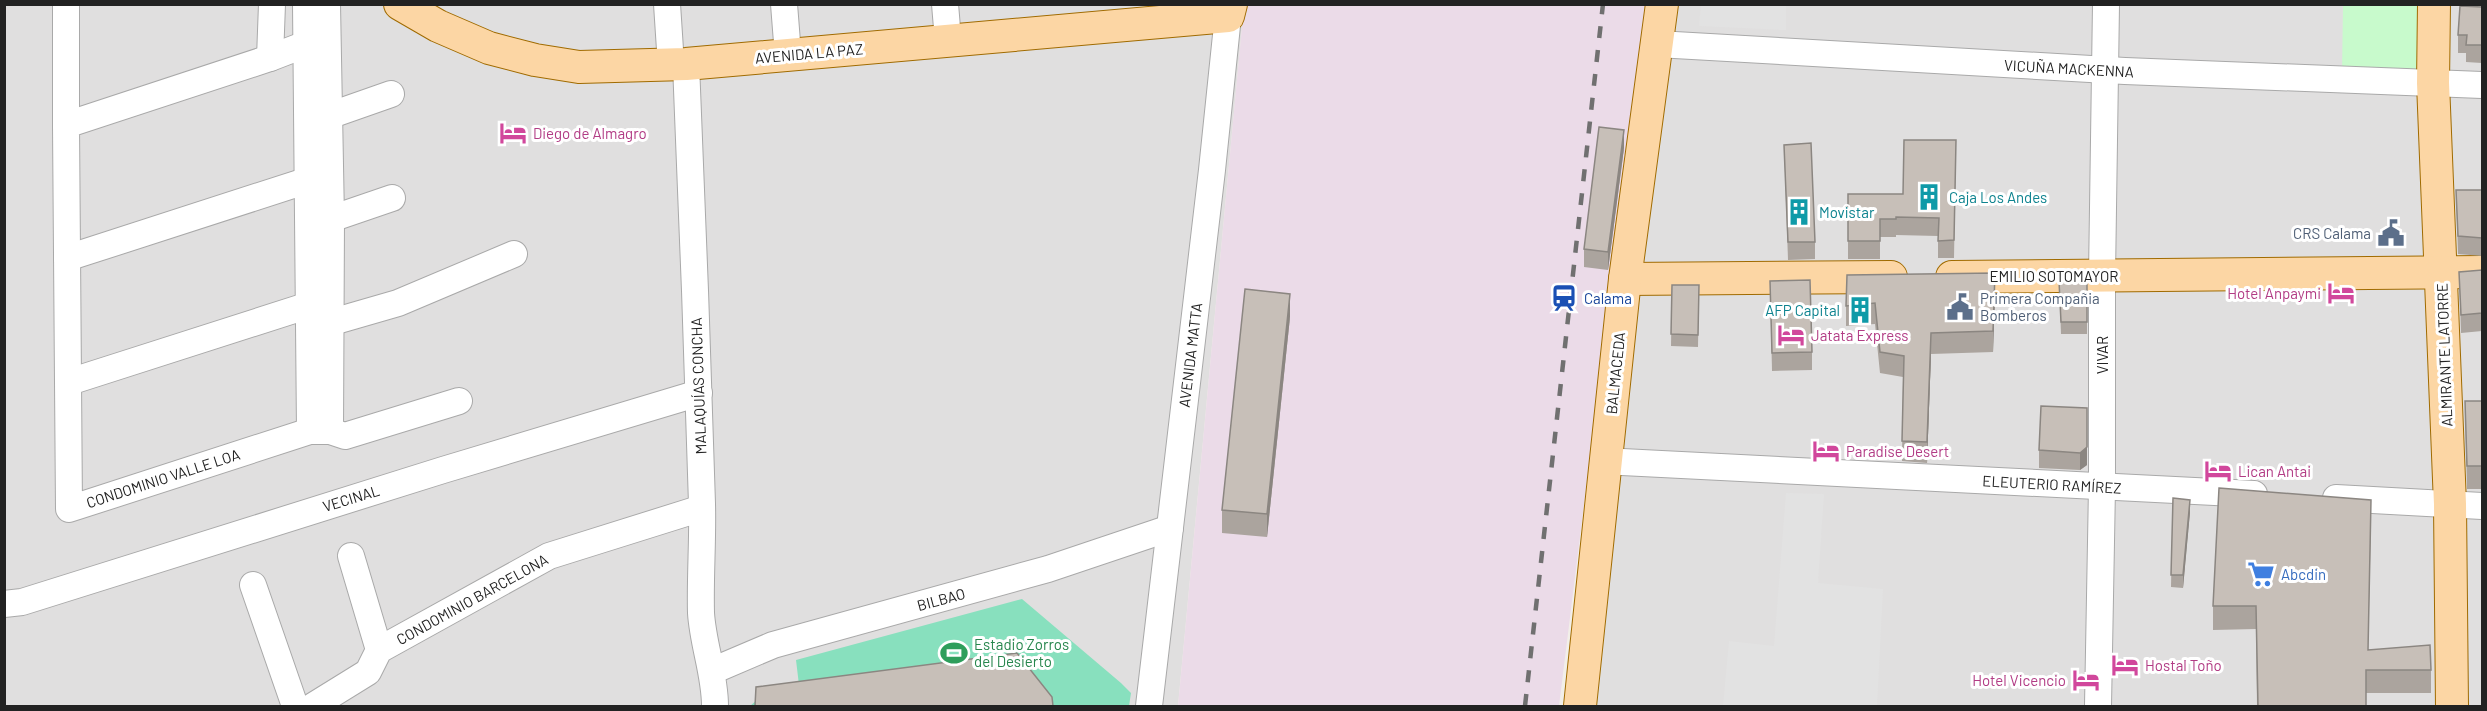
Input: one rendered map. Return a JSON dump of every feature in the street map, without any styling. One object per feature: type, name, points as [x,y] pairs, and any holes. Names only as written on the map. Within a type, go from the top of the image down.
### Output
[{"type":"main road","name":"AVENIDA LA PAZ","points":[[400,4],[438,26],[489,48],[535,60],[579,67],[678,64],[788,56],[948,40],[1116,14],[1229,10]]},
{"type":"main road","name":"BALMACEDA","points":[[1580,706],[1664,45],[1662,4]]},
{"type":"main road","name":"BALMACEDA","points":[[1664,45],[1677,4]]},
{"type":"main road","name":"ALMIRANTE LATORRE","points":[[2434,4],[2433,83],[2450,504],[2452,706]]},
{"type":"main road","name":"EMILIO SOTOMAYOR","points":[[1634,279],[2482,272]]},
{"type":"main road","name":"BALMACEDA","points":[[1599,706],[1622,462],[1634,279]]},
{"type":"street","name":"CONDOMINIO VALLE LOA","points":[[66,4],[69,509],[320,431],[345,436],[459,401]]},
{"type":"street","points":[[270,58],[272,4]]},
{"type":"street","points":[[306,4],[316,41],[320,223],[320,431]]},
{"type":"street","points":[[316,41],[327,4]]},
{"type":"street","name":"MALAQUÍAS CONCHA","points":[[667,4],[678,64],[699,393],[702,508],[701,612],[704,639],[712,671],[715,706]]},
{"type":"street","points":[[784,4],[788,56]]},
{"type":"street","points":[[945,4],[948,40]]},
{"type":"street","name":"VIVAR","points":[[2098,706],[2106,4]]},
{"type":"street","name":"AVENIDA MATTA","points":[[1149,706],[1229,10]]},
{"type":"street","points":[[66,125],[316,41]]},
{"type":"street","name":"VICUÑA MACKENNA","points":[[1664,45],[2104,69],[2482,85]]},
{"type":"street","points":[[318,119],[391,94]]},
{"type":"street","points":[[67,258],[319,177]]},
{"type":"street","points":[[320,223],[392,198]]},
{"type":"street","points":[[69,382],[320,313],[398,303],[514,254]]},
{"type":"street","name":"VECINAL","points":[[4,604],[22,602],[443,470],[699,393]]},
{"type":"street","name":"ELEUTERIO RAMÍREZ","points":[[1622,462],[2278,495]]},
{"type":"street","points":[[2314,497],[2482,506]]},
{"type":"street","name":"CONDOMINIO BARCELONA","points":[[313,706],[368,672],[380,650],[549,556],[702,508]]},
{"type":"street","name":"BILBAO","points":[[712,671],[773,645],[1048,569],[1170,528]]},
{"type":"street","name":"CONDOMINIO BARCELONA","points":[[351,556],[380,650]]},
{"type":"street","points":[[253,585],[295,706]]},
{"type":"shaded area","points":[[4,5],[1246,5],[1243,16],[1178,706],[5,706]]},
{"type":"shaded area","points":[[1246,5],[1646,5],[1559,706],[1178,706],[1243,16]]},
{"type":"shaded area","points":[[1649,5],[2482,5],[2482,706],[1568,706]]},
{"type":"shaded area","points":[[1701,5],[1786,5],[1786,30],[1699,26]]},
{"type":"shaded area","points":[[1786,493],[1824,494],[1818,583],[1883,589],[1877,706],[1723,706],[1729,641],[1774,646]]},
{"type":"green space","points":[[2343,5],[2426,5],[2426,76],[2342,72]]},
{"type":"green space","name":"Estadio Zorros del Desierto","points":[[1022,599],[1131,693],[1129,706],[750,706],[767,691],[799,685],[796,660]]},
{"type":"building","points":[[2460,6],[2482,7],[2482,45],[2466,45],[2467,35],[2458,35]]},
{"type":"building","points":[[1599,127],[1624,130],[1608,252],[1584,249]]},
{"type":"building","points":[[1904,140],[1956,140],[1954,240],[1938,241],[1939,218],[1896,217],[1896,219],[1880,219],[1880,241],[1848,241],[1848,194],[1903,194]]},
{"type":"building","name":"Movistar","points":[[1811,143],[1815,242],[1788,242],[1784,145]]},
{"type":"building","points":[[2456,190],[2482,190],[2482,238],[2458,236]]},
{"type":"building","points":[[2482,270],[2482,313],[2461,315],[2459,272]]},
{"type":"building","points":[[1995,273],[1993,331],[1931,333],[1927,442],[1902,441],[1904,356],[1880,352],[1875,303],[1846,306],[1847,275]]},
{"type":"building","name":"Jatata Express","points":[[1810,280],[1812,352],[1772,353],[1770,281]]},
{"type":"building","points":[[2059,281],[2087,281],[2087,322],[2061,322]]},
{"type":"building","points":[[1672,285],[1699,285],[1698,335],[1671,334]]},
{"type":"building","points":[[1245,289],[1290,294],[1267,514],[1222,510]]},
{"type":"building","points":[[2465,401],[2482,401],[2482,466],[2467,466]]},
{"type":"building","points":[[2041,406],[2087,408],[2087,447],[2080,453],[2039,450]]},
{"type":"building","points":[[2219,488],[2371,500],[2368,650],[2430,645],[2431,670],[2366,670],[2366,706],[2258,706],[2256,606],[2213,606]]},
{"type":"building","points":[[2173,498],[2190,500],[2183,575],[2171,575]]},
{"type":"building","points":[[1017,653],[1052,697],[1053,706],[755,706],[756,687]]},
{"type":"railway","points":[[1525,706],[1603,4]]},
{"type":"place","name":"Diego de Almagro","points":[[513,133]]},
{"type":"place","name":"Caja Los Andes","points":[[1929,197]]},
{"type":"place","name":"Movistar","points":[[1799,212]]},
{"type":"place","name":"CRS Calama","points":[[2391,233]]},
{"type":"place","name":"Hotel Anpaymi","points":[[2341,293]]},
{"type":"place","name":"Calama","points":[[1564,298]]},
{"type":"place","name":"Primera Compañia Bomberos","points":[[1960,307]]},
{"type":"place","name":"AFP Capital","points":[[1860,310]]},
{"type":"place","name":"Jatata Express","points":[[1791,335]]},
{"type":"place","name":"Paradise Desert","points":[[1826,451]]},
{"type":"place","name":"Lican Antai","points":[[2218,471]]},
{"type":"place","name":"Abcdin","points":[[2261,574]]},
{"type":"place","name":"Estadio Zorros del Desierto","points":[[954,653]]},
{"type":"place","name":"Hostal Toño","points":[[2125,665]]},
{"type":"place","name":"Hotel Vicencio","points":[[2086,680]]}]
